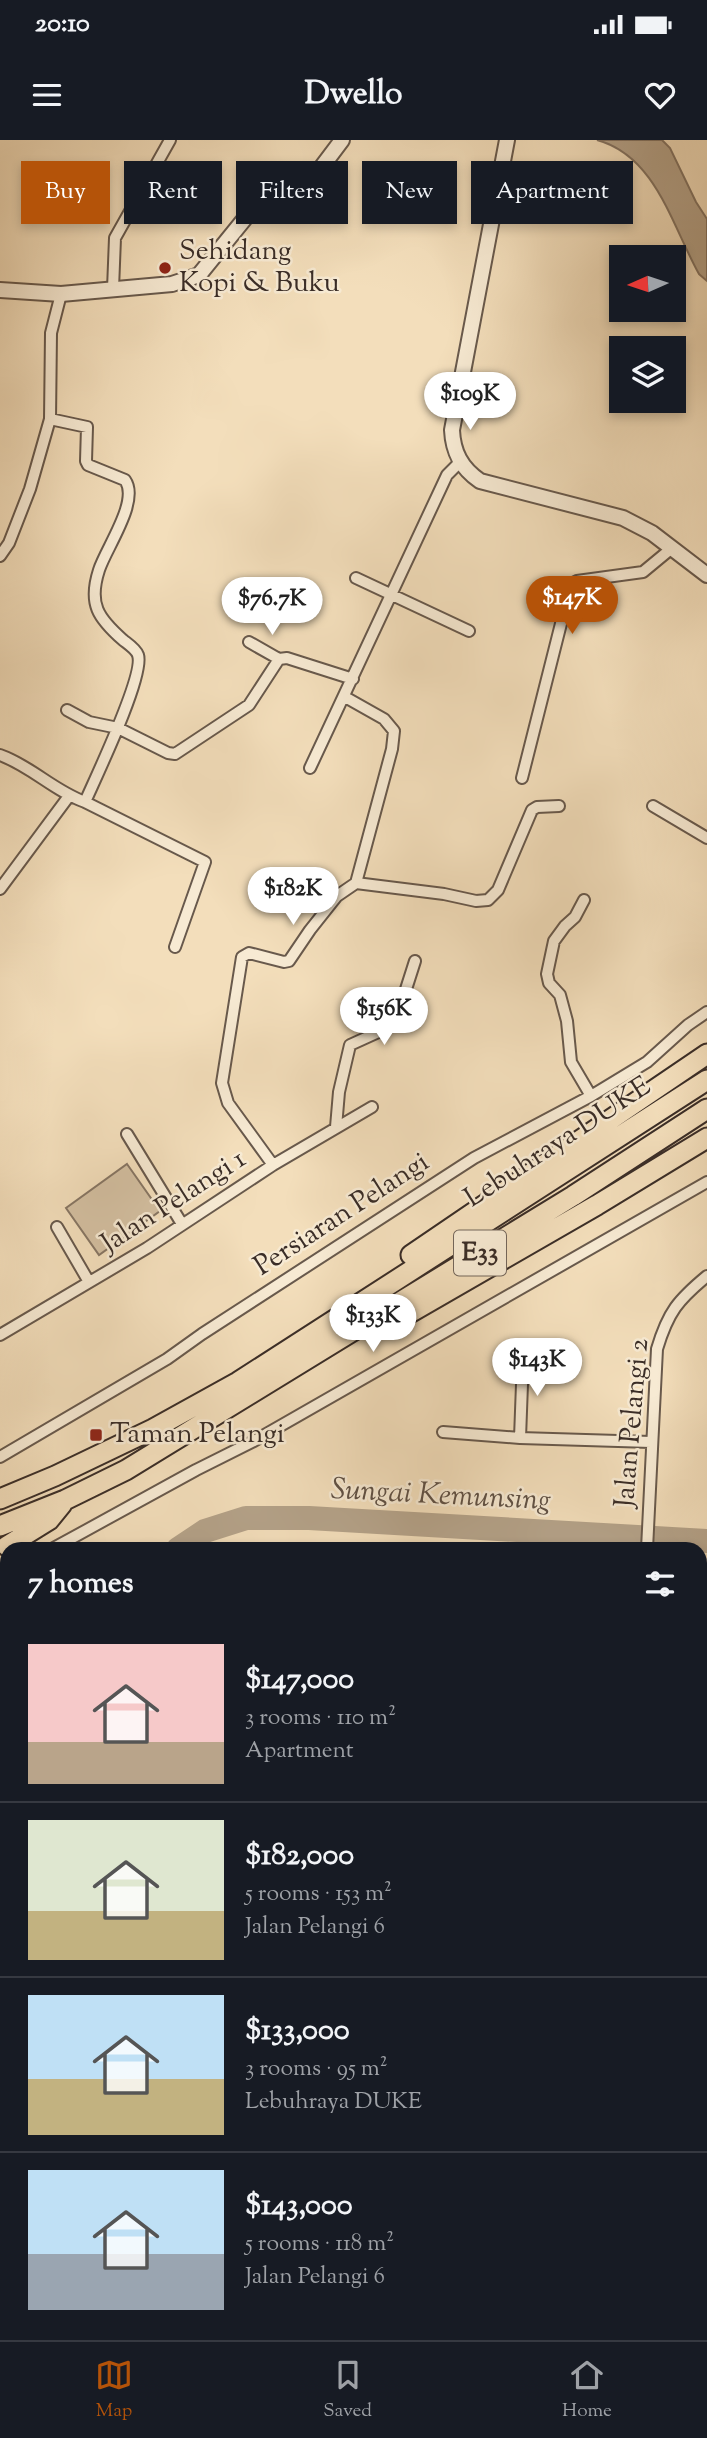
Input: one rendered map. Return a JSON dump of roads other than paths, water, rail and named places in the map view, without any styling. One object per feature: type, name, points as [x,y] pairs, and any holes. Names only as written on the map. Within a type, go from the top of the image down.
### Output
[{"type":"highway","points":[[286,1351],[351,1294],[707,1054]]},
{"type":"highway","name":"Lebuhraya DUKE","points":[[0,1499],[153,1429],[238,1382],[703,1083]]},
{"type":"highway","name":"Lebuhraya DUKE","points":[[0,1526],[65,1500],[126,1471],[573,1196],[707,1109]]},
{"type":"highway","points":[[252,1395],[312,1370],[707,1138]]},
{"type":"highway","points":[[16,1542],[49,1520],[65,1500]]},
{"type":"street","points":[[113,289],[115,238],[170,140]]},
{"type":"street","points":[[0,290],[61,294],[172,284],[199,275],[268,190],[299,180],[321,168],[342,140]]},
{"type":"street","points":[[507,140],[452,430],[453,446],[460,462],[468,473],[480,481],[623,518],[652,533],[707,575]]},
{"type":"street","points":[[0,556],[9,543],[30,489],[50,419],[51,333],[61,294]]},
{"type":"street","points":[[50,419],[84,425],[88,430],[88,465],[125,480],[129,485],[123,520],[99,569],[94,594],[98,613],[104,623],[138,656],[139,664],[118,729],[85,802]]},
{"type":"street","points":[[310,768],[447,475],[460,462]]},
{"type":"street","points":[[522,778],[571,583],[643,572],[672,548]]},
{"type":"street","points":[[356,578],[469,631]]},
{"type":"street","points":[[249,642],[279,659],[287,658],[353,679]]},
{"type":"street","points":[[67,710],[89,722],[118,729],[175,754],[249,705],[279,659]]},
{"type":"street","points":[[273,1165],[228,1103],[222,1083],[242,957],[249,953],[289,961],[337,896],[356,883],[392,749],[394,731],[384,719],[345,697]]},
{"type":"street","points":[[0,755],[33,771],[69,796],[205,862],[174,947]]},
{"type":"street","points":[[0,889],[69,796]]},
{"type":"street","points":[[356,883],[444,894],[476,901],[488,900],[498,891],[532,810],[537,807],[559,806]]},
{"type":"street","points":[[653,806],[707,838]]},
{"type":"street","points":[[584,900],[575,917],[554,942],[547,974],[549,983],[560,995],[567,1021],[571,1062],[592,1096]]},
{"type":"street","points":[[336,1127],[339,1092],[349,1045],[383,1030],[400,1008],[415,961]]},
{"type":"street","name":"Persiaran Pelangi","points":[[0,1457],[167,1359],[463,1164],[592,1096],[647,1062],[688,1025],[707,1012]]},
{"type":"street","name":"Jalan Pelangi 1","points":[[0,1335],[89,1283],[273,1165],[372,1107]]},
{"type":"street","points":[[127,1134],[182,1224]]},
{"type":"street","points":[[65,1542],[254,1441],[707,1182]]},
{"type":"street","points":[[57,1227],[89,1283]]},
{"type":"street","name":"Jalan Pelangi 2","points":[[647,1542],[657,1349],[664,1325],[679,1299],[707,1276]]},
{"type":"street","points":[[520,1438],[523,1357]]},
{"type":"street","points":[[443,1432],[520,1438],[651,1442]]},
{"type":"waterway","name":"Sungai Kemunsing","points":[[188,1542],[205,1531],[246,1518],[309,1518],[707,1541]]},
{"type":"place","name":"Sehidang Kopi & Buku","points":[[165,268]]},
{"type":"place","name":"Taman Pelangi","points":[[96,1435]]}]
